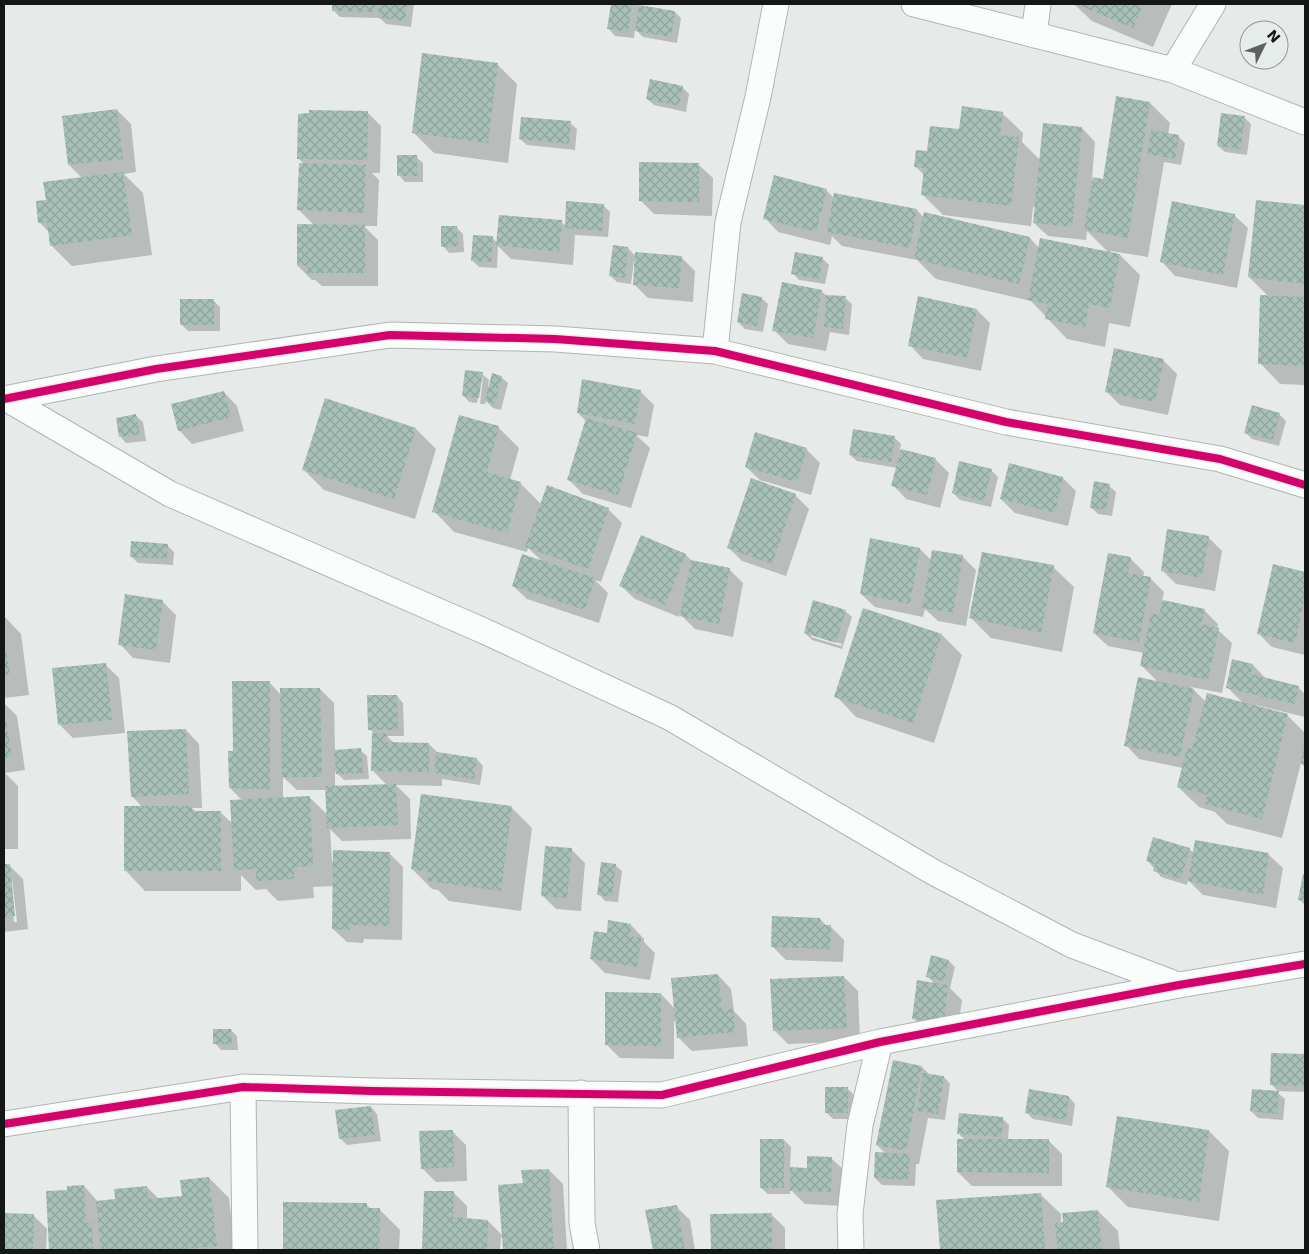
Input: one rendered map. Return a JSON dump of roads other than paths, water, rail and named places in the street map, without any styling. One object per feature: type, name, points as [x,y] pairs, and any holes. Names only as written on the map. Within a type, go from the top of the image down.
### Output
[{"type":"street","points":[[715,351],[728,222],[758,97],[776,4]]},
{"type":"street","points":[[914,4],[1173,70],[1305,122]]},
{"type":"street","points":[[1034,35],[1038,4]]},
{"type":"street","points":[[1173,70],[1213,4]]},
{"type":"street","points":[[5,399],[156,369],[390,335],[555,339],[715,351],[1006,422],[1220,459],[1305,485]]},
{"type":"street","points":[[5,399],[170,494],[484,632],[669,717],[942,876],[1072,945],[1179,985]]},
{"type":"street","points":[[4,1124],[243,1087],[372,1091],[662,1095],[880,1042],[1179,985],[1305,964]]},
{"type":"street","points":[[851,1250],[850,1214],[860,1125],[880,1042]]},
{"type":"street","points":[[243,1087],[245,1250]]},
{"type":"street","points":[[581,1093],[582,1223],[587,1250]]}]
